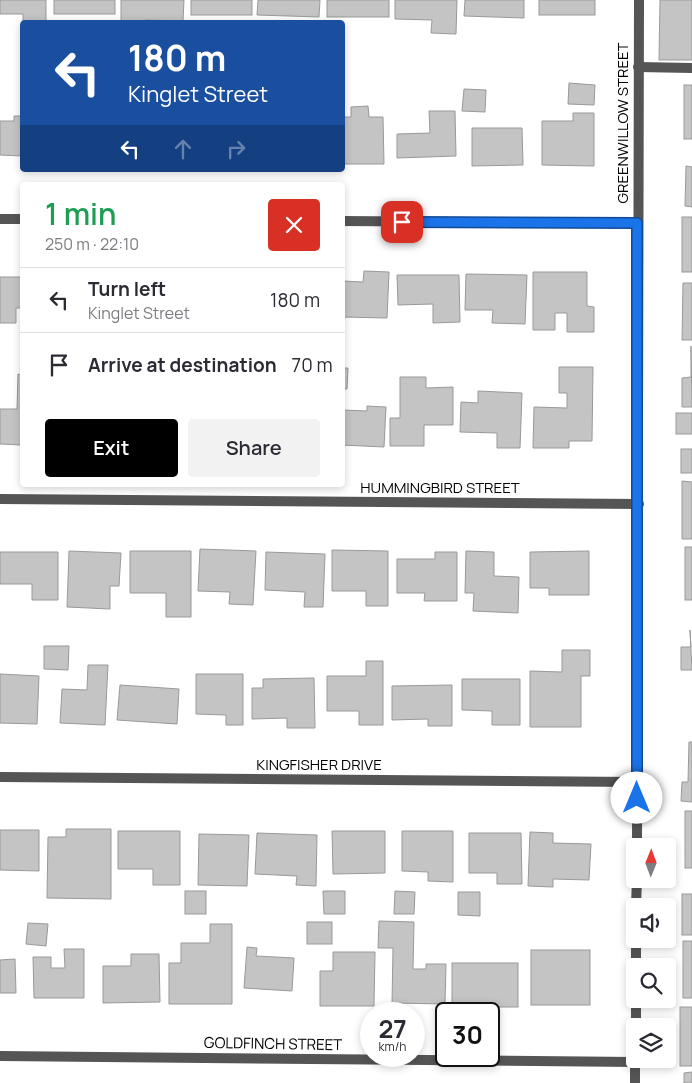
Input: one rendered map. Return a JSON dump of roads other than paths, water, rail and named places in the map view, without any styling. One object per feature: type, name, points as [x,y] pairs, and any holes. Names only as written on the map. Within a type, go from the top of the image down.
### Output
[{"type":"street","name":"GREENWILLOW STREET","points":[[637,838],[639,0]]},
{"type":"street","points":[[638,67],[692,68]]},
{"type":"street","points":[[0,218],[20,219]]},
{"type":"street","points":[[345,221],[637,223]]},
{"type":"street","name":"HUMMINGBIRD STREET","points":[[0,499],[639,504]]},
{"type":"street","name":"KINGFISHER DRIVE","points":[[0,778],[637,782]]},
{"type":"street","name":"GOLDFINCH STREET","points":[[0,1056],[626,1060]]},
{"type":"street","points":[[635,1068],[635,1083]]}]
